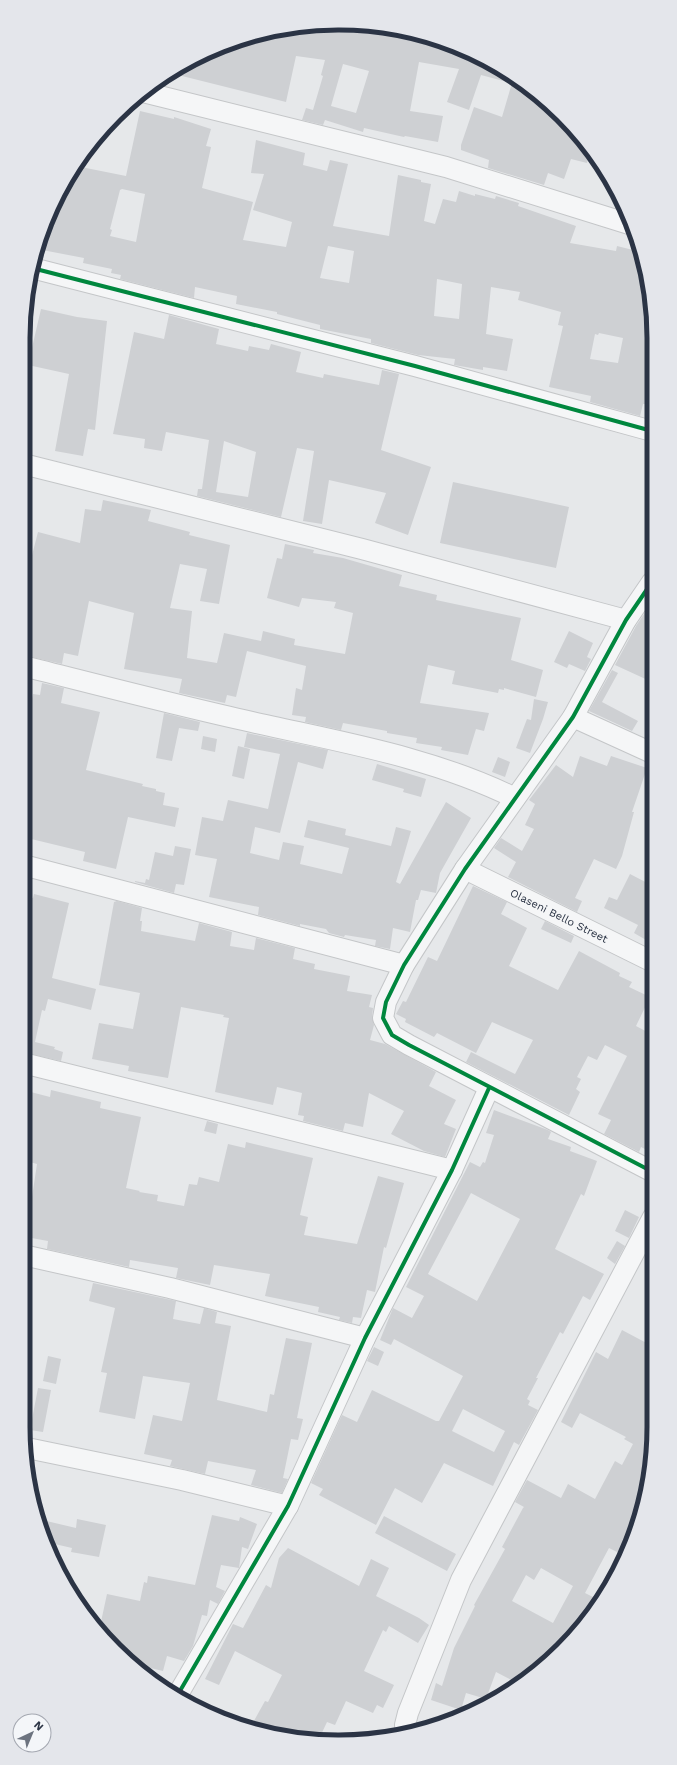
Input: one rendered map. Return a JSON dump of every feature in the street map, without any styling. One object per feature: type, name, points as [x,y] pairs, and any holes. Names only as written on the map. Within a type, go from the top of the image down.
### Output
[{"type":"street","points":[[151,94],[446,167],[625,223]]},
{"type":"street","points":[[38,270],[415,366],[647,430]]},
{"type":"street","points":[[30,466],[354,547],[626,620]]},
{"type":"street","points":[[647,589],[626,620],[573,717],[465,869],[404,965],[386,1002],[383,1018],[392,1034],[489,1088],[647,1169]]},
{"type":"street","points":[[30,668],[222,715],[357,745],[460,774],[515,798]]},
{"type":"street","points":[[573,717],[647,751]]},
{"type":"street","points":[[30,867],[404,965]]},
{"type":"street","name":"Olaseni Bello Street","points":[[465,869],[647,959]]},
{"type":"street","points":[[30,1065],[452,1170]]},
{"type":"street","points":[[176,1689],[288,1506],[365,1338],[452,1170],[489,1088]]},
{"type":"street","points":[[406,1727],[408,1713],[461,1580],[647,1230]]},
{"type":"street","points":[[30,1257],[170,1288],[365,1338]]},
{"type":"street","points":[[31,1449],[174,1478],[288,1506]]},
{"type":"building","points":[[338,30],[399,36],[438,46],[457,53],[493,71],[511,83],[481,75],[469,110],[447,102],[459,69],[419,62],[410,111],[443,116],[438,142],[404,137],[364,128],[363,132],[325,120],[323,125],[302,120],[306,108],[313,110],[323,76],[321,75],[325,60],[296,56],[286,102],[178,75],[220,53],[239,46],[278,36],[301,33],[307,34],[307,32]],"holes":[[[343,64],[369,71],[356,113],[331,106]]]},
{"type":"building","points":[[512,83],[557,120],[588,158],[587,163],[571,159],[564,179],[548,173],[544,185],[488,168],[489,160],[461,150],[461,145],[474,107],[502,117]]},
{"type":"building","points":[[140,111],[174,119],[174,117],[211,129],[206,146],[211,147],[202,188],[253,202],[243,240],[286,247],[292,222],[253,210],[264,174],[251,173],[256,140],[305,153],[303,165],[327,171],[330,160],[348,164],[333,226],[389,236],[398,175],[421,180],[421,182],[431,184],[424,221],[435,224],[443,199],[456,202],[459,191],[475,196],[475,194],[495,199],[496,196],[519,203],[518,206],[576,226],[570,243],[616,251],[617,246],[634,250],[641,278],[647,338],[647,389],[645,404],[643,404],[640,416],[590,402],[591,396],[549,387],[563,326],[558,325],[561,312],[518,300],[520,292],[491,287],[486,334],[513,339],[507,371],[483,367],[483,370],[454,365],[455,359],[418,355],[371,343],[371,339],[320,329],[320,325],[277,314],[277,312],[236,304],[237,296],[195,287],[194,298],[120,279],[121,275],[111,273],[112,269],[83,263],[84,258],[43,250],[53,220],[71,184],[82,167],[126,176]],"holes":[[[122,189],[145,194],[136,242],[110,236],[112,230],[110,229],[120,190]],[[328,246],[354,251],[349,283],[320,278]],[[437,279],[462,284],[459,319],[434,316]],[[599,333],[623,338],[618,363],[590,359],[595,334],[598,335]]]},
{"type":"building","points":[[41,309],[77,317],[107,321],[95,430],[88,429],[83,456],[55,451],[69,374],[30,365],[30,356]]},
{"type":"building","points":[[169,315],[219,329],[216,344],[248,351],[249,346],[269,350],[271,344],[301,352],[296,372],[323,378],[324,374],[379,385],[382,370],[399,374],[381,450],[431,467],[408,535],[375,523],[386,493],[329,480],[322,524],[303,521],[314,451],[297,448],[281,517],[197,496],[198,489],[202,489],[209,440],[166,432],[162,451],[144,448],[145,439],[113,434],[134,332],[164,339]],"holes":[[[224,441],[256,452],[248,497],[216,492]]]},
{"type":"building","points":[[453,482],[569,507],[556,568],[440,543]]},
{"type":"building","points":[[103,500],[151,510],[148,521],[190,532],[189,535],[230,545],[219,604],[200,601],[207,569],[180,564],[170,608],[192,611],[187,658],[217,663],[224,633],[261,641],[263,631],[295,639],[294,645],[345,654],[353,613],[334,608],[336,602],[302,598],[299,607],[267,598],[277,558],[282,559],[285,544],[314,550],[313,553],[343,558],[402,575],[399,586],[437,595],[436,600],[521,618],[511,660],[543,670],[536,697],[504,688],[504,690],[499,689],[498,693],[452,684],[455,671],[428,665],[420,703],[489,713],[484,731],[476,729],[468,755],[441,750],[442,747],[416,743],[417,738],[387,733],[387,731],[343,723],[341,730],[305,722],[306,717],[292,715],[296,688],[302,690],[306,666],[247,651],[236,697],[227,695],[225,703],[179,693],[182,679],[124,669],[134,613],[89,601],[78,656],[64,653],[62,664],[30,657],[30,563],[38,532],[80,543],[85,509],[101,511]]},
{"type":"building","points":[[647,610],[647,680],[615,665],[636,626]]},
{"type":"building","points":[[569,631],[593,643],[587,657],[591,659],[585,671],[569,664],[567,668],[554,662]]},
{"type":"building","points":[[612,670],[618,673],[602,702],[638,721],[632,731],[589,711]]},
{"type":"building","points":[[42,683],[64,688],[61,703],[100,712],[86,770],[143,784],[142,786],[156,789],[156,791],[165,793],[163,805],[179,808],[175,827],[128,817],[116,869],[83,861],[85,852],[30,839],[30,707],[33,694],[40,695]]},
{"type":"building","points":[[534,699],[548,702],[530,753],[516,748],[527,719],[531,720]]},
{"type":"building","points":[[164,713],[200,722],[198,731],[179,728],[172,761],[156,758]]},
{"type":"building","points":[[247,733],[328,750],[323,769],[298,762],[280,833],[255,827],[250,853],[279,860],[283,842],[304,846],[300,864],[342,874],[349,848],[304,837],[308,820],[346,829],[345,835],[391,846],[396,827],[411,831],[396,882],[400,884],[446,802],[471,818],[440,873],[436,893],[421,890],[418,900],[416,900],[410,932],[393,928],[390,949],[375,946],[376,940],[345,935],[344,937],[329,933],[326,929],[300,924],[300,926],[258,915],[259,907],[209,897],[217,859],[195,855],[202,817],[223,821],[228,800],[268,809],[280,754],[244,747]]},
{"type":"building","points":[[203,736],[217,739],[215,752],[201,749]]},
{"type":"building","points":[[238,746],[250,749],[244,779],[232,776]]},
{"type":"building","points":[[580,756],[607,766],[611,756],[647,768],[632,812],[634,812],[622,856],[616,869],[594,859],[575,898],[582,901],[577,912],[508,877],[516,862],[494,848],[501,838],[522,851],[534,829],[525,825],[535,804],[529,800],[556,765],[573,777]]},
{"type":"building","points":[[498,757],[510,762],[505,777],[492,772]]},
{"type":"building","points":[[377,764],[426,779],[421,797],[403,792],[404,789],[372,780]]},
{"type":"building","points":[[175,846],[191,849],[184,885],[176,884],[174,893],[135,882],[145,883],[146,879],[149,880],[155,852],[173,856]]},
{"type":"building","points":[[630,874],[647,883],[647,941],[634,933],[638,925],[604,908],[609,897],[617,900]]},
{"type":"building","points":[[473,886],[507,902],[501,914],[527,928],[509,966],[558,990],[579,951],[620,973],[619,976],[632,982],[629,987],[647,996],[647,1003],[636,1026],[647,1032],[647,1150],[641,1147],[639,1152],[604,1134],[611,1120],[598,1114],[627,1056],[605,1045],[597,1060],[588,1056],[577,1077],[581,1079],[576,1089],[580,1092],[569,1115],[466,1062],[471,1052],[515,1074],[533,1040],[492,1022],[476,1053],[437,1033],[434,1037],[405,1022],[406,1019],[396,1014],[403,1001],[406,1002],[428,957],[437,961]]},
{"type":"building","points":[[34,894],[69,903],[52,978],[96,989],[91,1010],[48,999],[45,1011],[42,1010],[35,1042],[55,1047],[54,1049],[63,1052],[61,1061],[30,1054],[30,897],[33,898]]},
{"type":"building","points":[[117,901],[142,908],[140,921],[142,921],[141,931],[195,941],[199,923],[232,932],[230,946],[254,950],[256,938],[295,948],[293,959],[315,964],[314,969],[350,976],[347,991],[372,995],[369,1007],[373,1008],[372,1016],[374,1025],[370,1040],[385,1044],[436,1072],[429,1086],[456,1100],[444,1124],[456,1129],[445,1157],[424,1151],[391,1134],[404,1111],[369,1093],[363,1127],[345,1123],[343,1131],[303,1121],[304,1116],[298,1115],[302,1093],[277,1087],[273,1105],[215,1092],[229,1018],[223,1017],[224,1015],[181,1007],[168,1078],[128,1071],[129,1066],[92,1059],[99,1023],[133,1029],[140,993],[99,985],[114,902]]},
{"type":"building","points":[[545,921],[574,936],[571,943],[541,929]]},
{"type":"building","points":[[51,1090],[101,1102],[100,1108],[141,1117],[126,1188],[158,1195],[157,1201],[184,1206],[189,1184],[197,1185],[199,1177],[219,1182],[228,1144],[245,1148],[246,1142],[313,1158],[300,1215],[308,1217],[304,1235],[357,1244],[378,1176],[404,1183],[386,1248],[384,1247],[375,1292],[367,1290],[361,1318],[353,1317],[352,1323],[339,1320],[340,1317],[318,1312],[319,1307],[265,1296],[270,1274],[214,1265],[210,1285],[176,1278],[178,1268],[130,1260],[129,1267],[47,1249],[48,1241],[30,1238],[30,1197],[32,1197],[37,1164],[30,1162],[30,1092],[50,1097]]},
{"type":"building","points":[[494,1110],[548,1130],[551,1132],[548,1139],[571,1147],[570,1151],[597,1161],[584,1196],[581,1194],[555,1249],[604,1274],[590,1300],[583,1296],[563,1334],[560,1332],[536,1378],[538,1378],[527,1399],[530,1401],[528,1405],[538,1410],[519,1445],[514,1442],[493,1486],[444,1463],[422,1503],[395,1488],[376,1525],[319,1495],[323,1489],[311,1483],[342,1415],[357,1422],[372,1390],[436,1421],[439,1421],[463,1376],[394,1339],[391,1345],[380,1340],[393,1308],[412,1318],[424,1296],[406,1287],[470,1162],[480,1167],[483,1162],[485,1163],[494,1135],[486,1133]],"holes":[[[471,1193],[520,1219],[477,1301],[428,1274]],[[463,1409],[505,1431],[494,1452],[452,1431]]]},
{"type":"building","points":[[207,1121],[218,1124],[216,1134],[204,1131]]},
{"type":"building","points":[[625,1210],[639,1217],[629,1238],[615,1231]]},
{"type":"building","points":[[617,1241],[625,1246],[615,1264],[607,1258]]},
{"type":"building","points":[[93,1283],[176,1301],[173,1319],[200,1324],[204,1308],[217,1312],[215,1323],[231,1326],[217,1400],[267,1412],[270,1394],[274,1395],[286,1338],[312,1343],[297,1418],[303,1419],[298,1440],[291,1439],[283,1478],[288,1479],[282,1493],[251,1485],[256,1470],[208,1461],[205,1474],[170,1466],[172,1460],[144,1454],[153,1415],[182,1421],[190,1383],[143,1376],[135,1419],[99,1412],[107,1373],[101,1372],[115,1308],[89,1301]]},
{"type":"building","points":[[622,1330],[647,1343],[647,1426],[644,1467],[641,1487],[631,1526],[624,1545],[620,1553],[609,1548],[585,1593],[595,1598],[583,1614],[557,1645],[526,1671],[513,1681],[496,1672],[487,1697],[484,1698],[466,1693],[461,1710],[431,1700],[436,1683],[442,1686],[454,1648],[475,1606],[474,1605],[505,1549],[502,1547],[524,1507],[515,1502],[527,1480],[561,1498],[568,1484],[595,1499],[615,1461],[622,1465],[633,1444],[624,1439],[626,1437],[580,1413],[572,1428],[561,1422],[596,1352],[608,1359]],"holes":[[[541,1568],[573,1586],[553,1623],[512,1601],[526,1575],[534,1580]]]},
{"type":"building","points":[[374,1347],[384,1352],[378,1366],[367,1361]]},
{"type":"building","points":[[48,1356],[61,1359],[56,1384],[43,1381]]},
{"type":"building","points":[[38,1388],[51,1390],[43,1432],[30,1429]]},
{"type":"building","points":[[212,1515],[239,1521],[240,1517],[257,1524],[248,1549],[242,1547],[239,1568],[221,1565],[216,1587],[225,1591],[218,1604],[210,1600],[207,1616],[202,1615],[193,1646],[184,1661],[167,1656],[163,1671],[146,1667],[120,1645],[101,1622],[107,1594],[140,1601],[144,1582],[147,1583],[148,1576],[195,1585]]},
{"type":"building","points":[[384,1516],[456,1554],[447,1571],[375,1533]]},
{"type":"building","points":[[77,1519],[106,1525],[99,1557],[71,1552],[72,1548],[52,1543],[45,1521],[76,1528]]},
{"type":"building","points":[[288,1548],[359,1586],[371,1559],[389,1568],[376,1596],[419,1618],[429,1625],[418,1643],[389,1626],[386,1632],[383,1630],[364,1671],[394,1685],[383,1708],[377,1705],[373,1713],[346,1701],[335,1725],[327,1722],[321,1734],[278,1729],[253,1723],[265,1701],[268,1702],[282,1675],[235,1651],[219,1685],[205,1679],[233,1624],[243,1628],[266,1585],[271,1588],[279,1558]]},
{"type":"cycle path","points":[[38,270],[415,366],[647,430]]},
{"type":"cycle path","points":[[647,589],[626,620],[573,717],[465,869],[404,965],[386,1002],[383,1018],[392,1035],[409,1045],[647,1169]]},
{"type":"cycle path","points":[[180,1691],[288,1506],[365,1338],[452,1170],[489,1088]]}]
